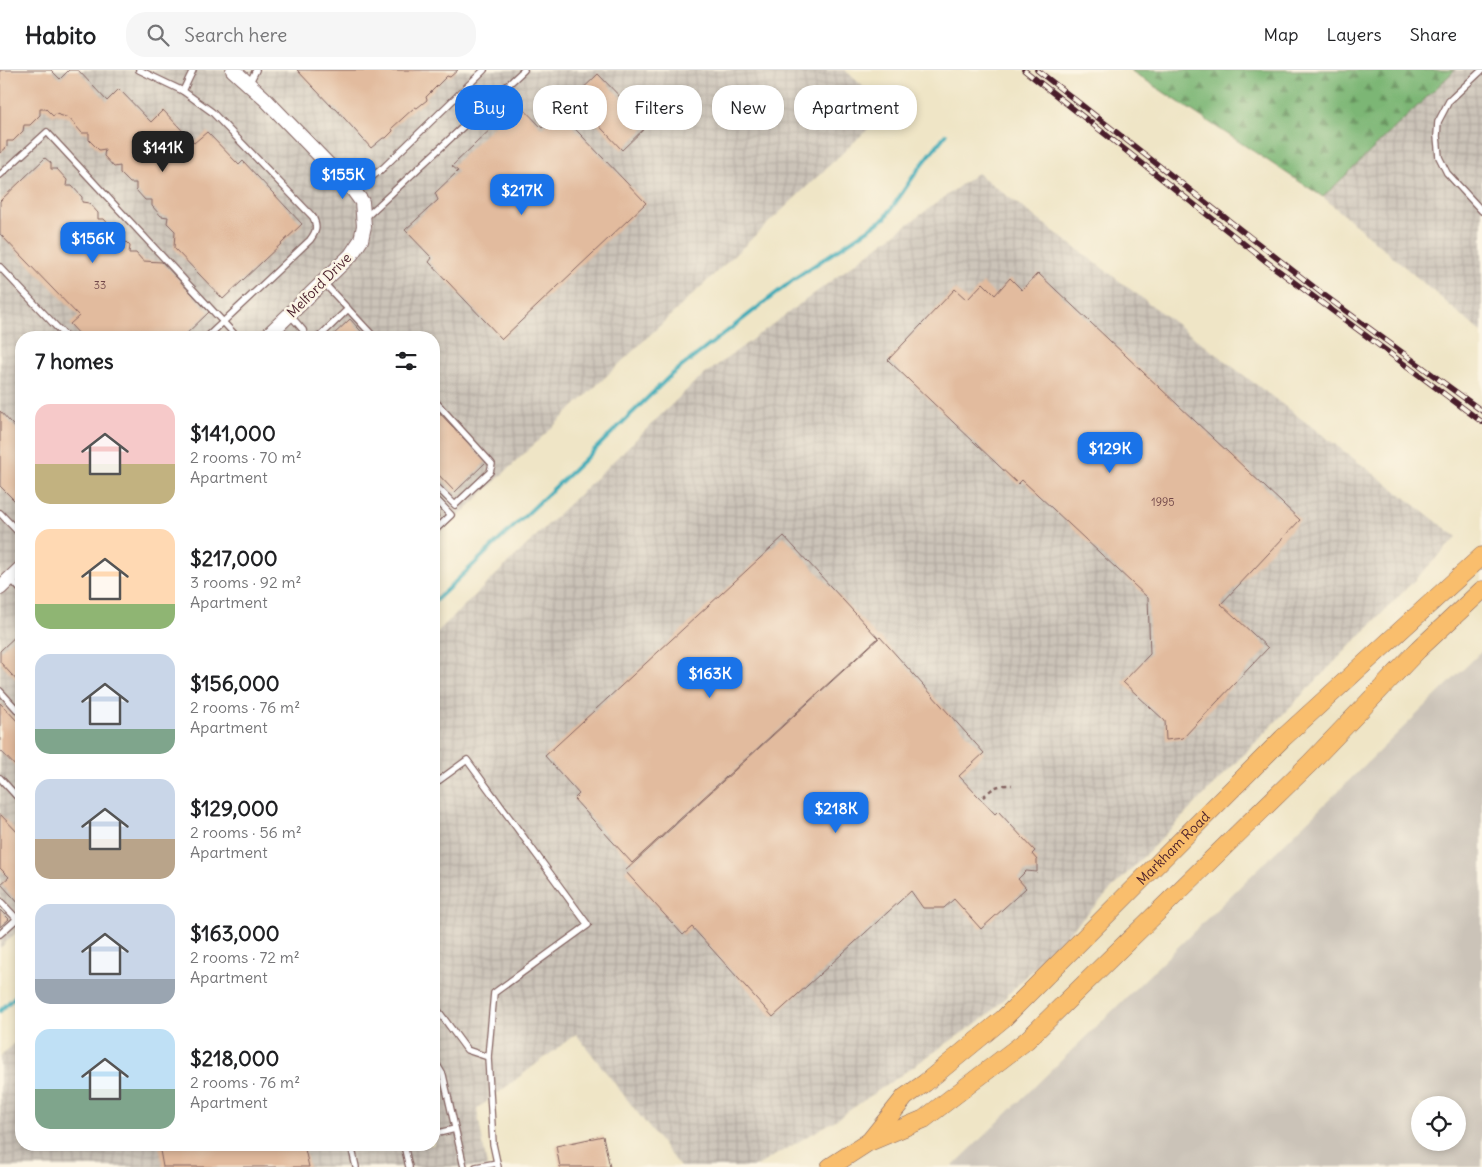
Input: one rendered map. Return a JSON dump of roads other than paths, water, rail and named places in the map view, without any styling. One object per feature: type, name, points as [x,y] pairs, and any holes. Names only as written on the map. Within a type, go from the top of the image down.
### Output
[{"type":"main road","name":"Markham Road","points":[[867,1144],[905,1097],[1004,1018],[1283,738],[1482,556]]},
{"type":"main road","name":"Markham Road","points":[[830,1167],[867,1144],[924,1119],[1027,1040],[1310,763],[1418,650],[1482,590]]},
{"type":"street","points":[[233,70],[354,191],[362,202],[364,220]]},
{"type":"street","name":"Melford Drive","points":[[274,331],[351,255],[363,232],[364,220]]},
{"type":"street","points":[[5,583],[15,574]]},
{"type":"lane","points":[[138,70],[183,90],[212,112],[313,217],[317,225],[316,232],[310,240],[213,331]]},
{"type":"lane","points":[[183,90],[193,70]]},
{"type":"lane","points":[[249,84],[256,70]]},
{"type":"lane","points":[[354,191],[383,168],[484,70]]},
{"type":"lane","points":[[364,220],[524,70]]},
{"type":"lane","points":[[1482,70],[1449,101],[1438,122],[1436,136],[1440,157],[1447,173],[1482,211]]},
{"type":"lane","points":[[0,175],[47,132],[232,331]]},
{"type":"lane","points":[[0,267],[60,331]]},
{"type":"lane","points":[[323,282],[368,331]]},
{"type":"lane","points":[[325,331],[348,309]]},
{"type":"lane","points":[[289,315],[303,331]]},
{"type":"lane","points":[[440,407],[492,464],[490,472],[455,505],[440,490]]},
{"type":"lane","points":[[440,503],[451,515],[440,525]]},
{"type":"lane","points":[[0,513],[14,527]]},
{"type":"lane","points":[[0,691],[15,707]]},
{"type":"lane","points":[[440,780],[467,760],[588,925],[494,993],[488,1057],[493,1144],[497,1165],[476,1167]]},
{"type":"lane","points":[[0,778],[15,794]]},
{"type":"lane","points":[[0,901],[15,914]]},
{"type":"lane","points":[[0,934],[15,921]]},
{"type":"lane","points":[[440,1012],[467,1050],[488,1057]]},
{"type":"lane","points":[[440,1070],[443,1075],[464,1167]]},
{"type":"lane","points":[[440,1133],[455,1129]]},
{"type":"lane","points":[[352,1151],[356,1167]]},
{"type":"lane","points":[[405,1151],[409,1167]]},
{"type":"waterway","points":[[440,596],[671,375],[797,277],[885,218],[917,171],[946,134]]},
{"type":"waterway","points":[[0,1011],[15,997]]},
{"type":"railway","points":[[1024,70],[1267,262],[1482,422]]},
{"type":"railway","points":[[1037,70],[1324,295],[1482,411]]}]
